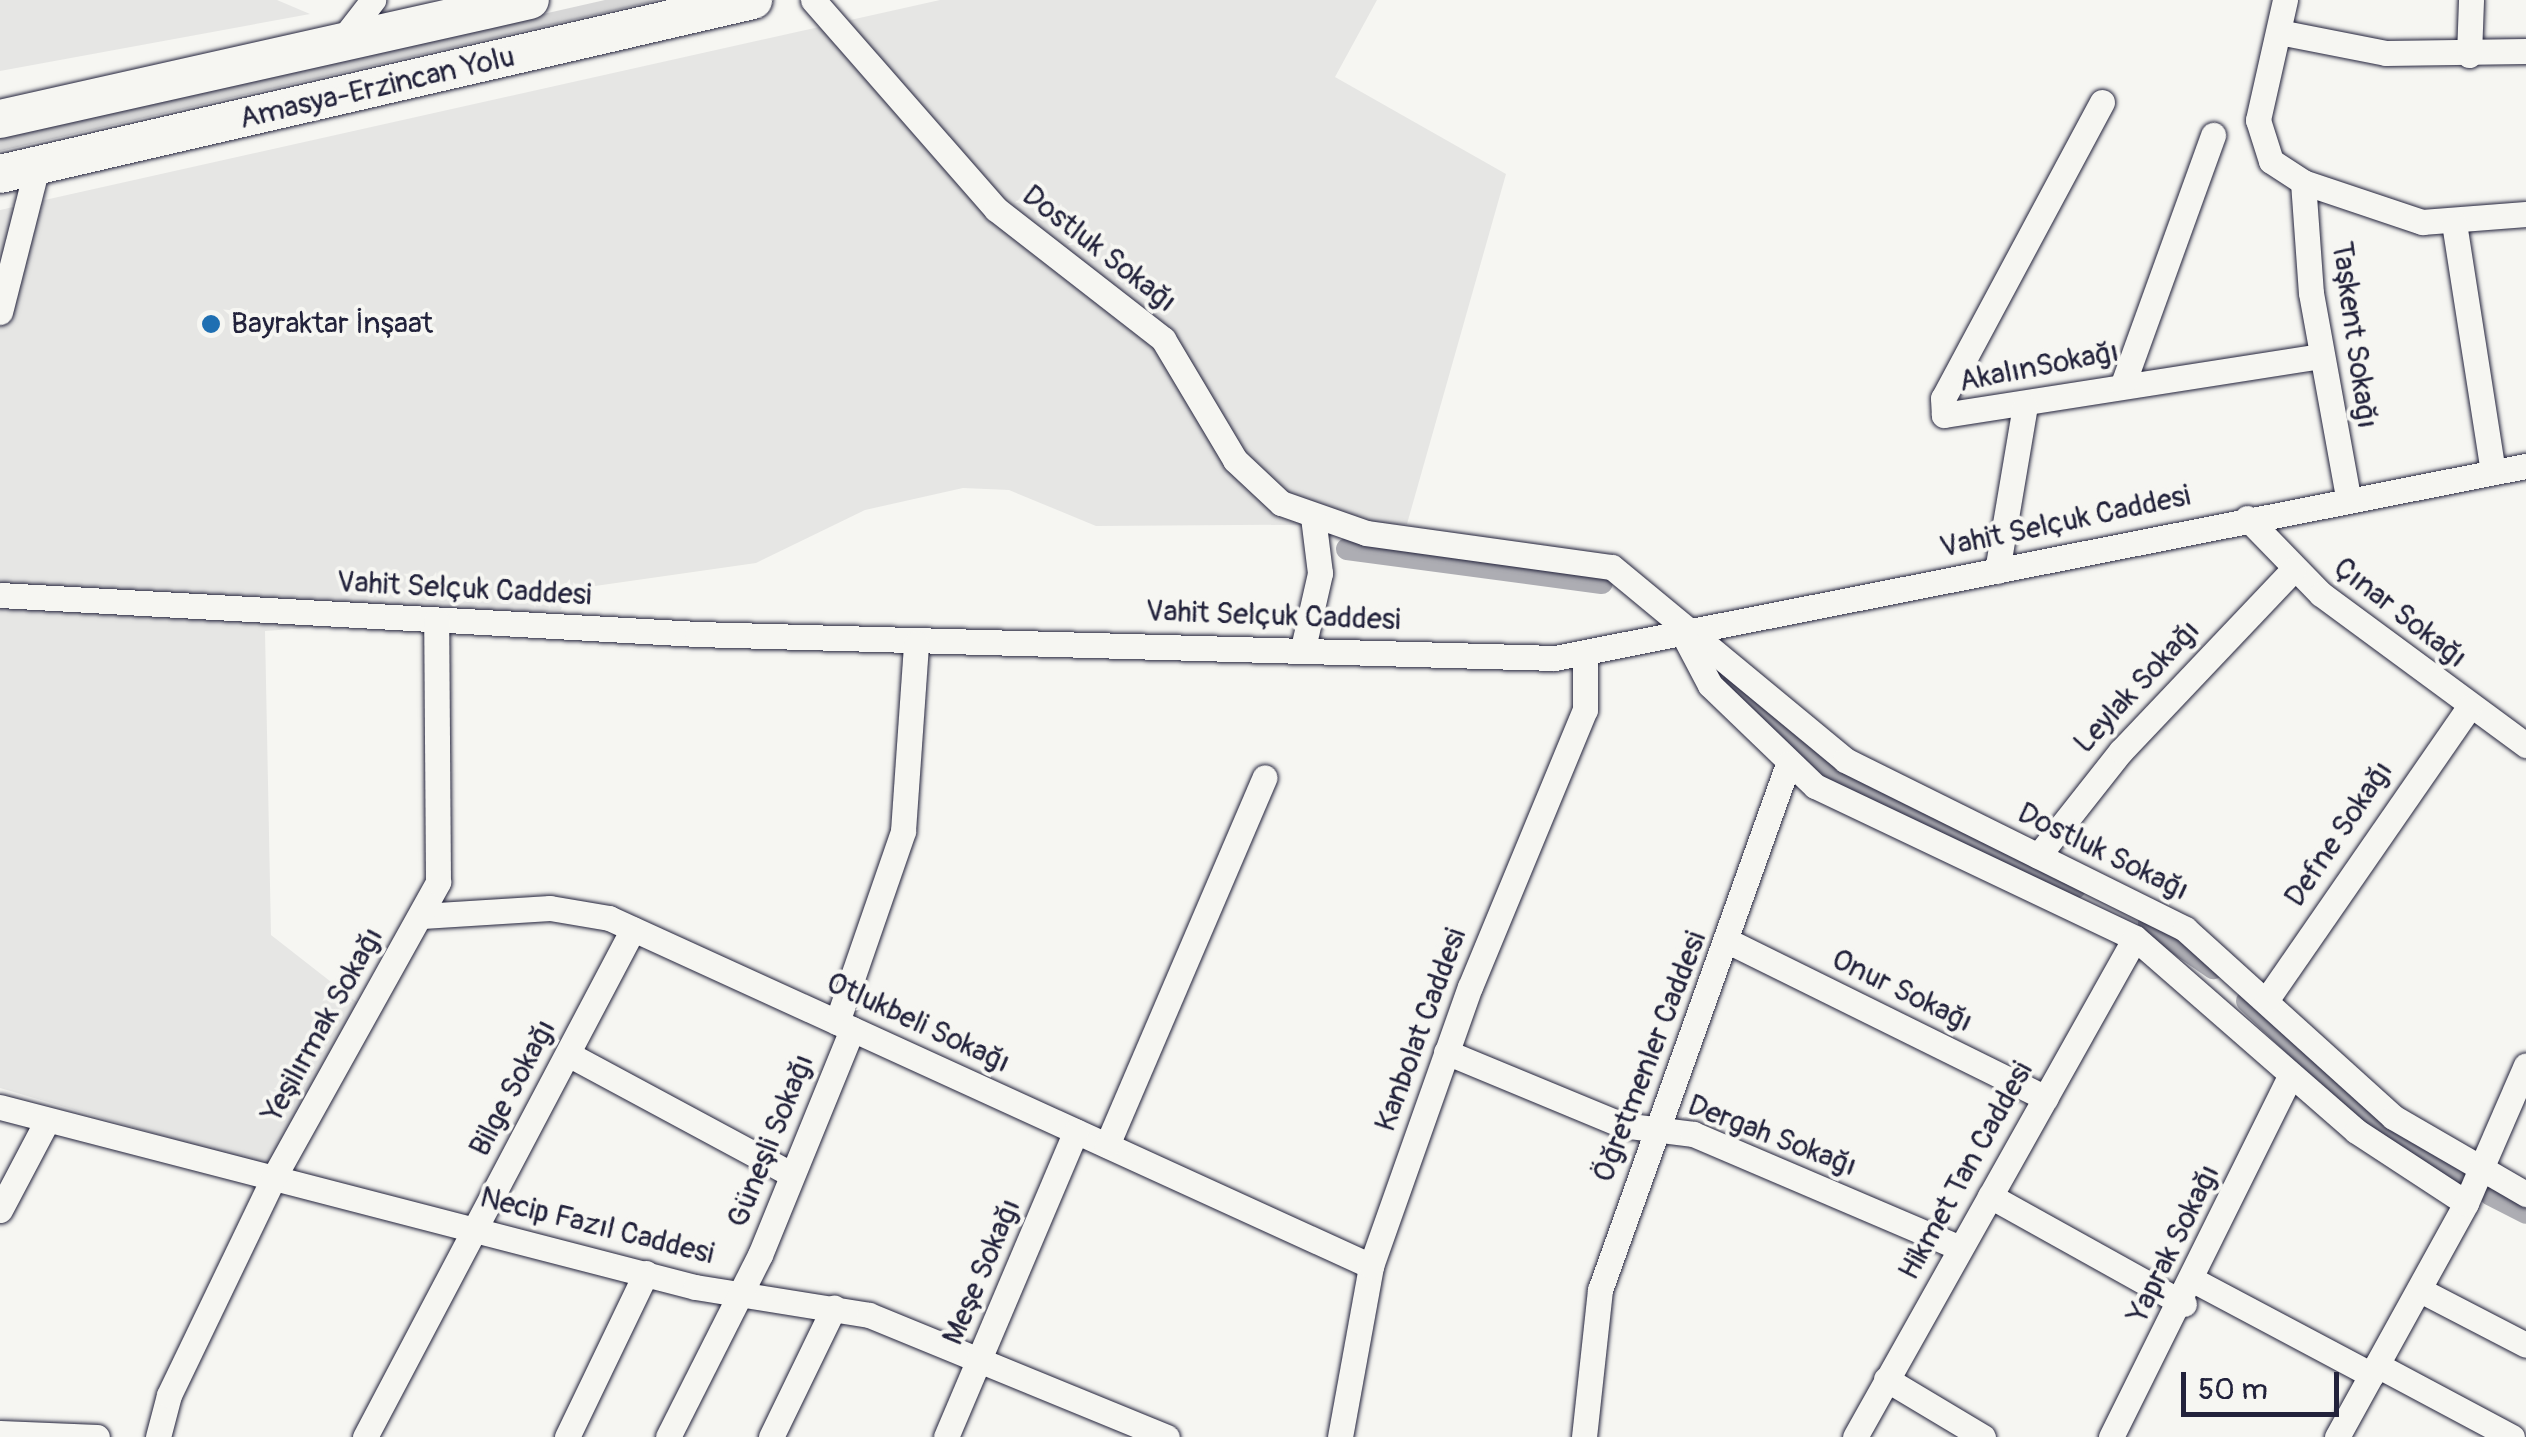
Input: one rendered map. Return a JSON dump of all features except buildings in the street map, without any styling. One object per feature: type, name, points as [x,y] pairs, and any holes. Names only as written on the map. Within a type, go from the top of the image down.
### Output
[{"type":"highway","name":"Amasya-Erzincan Yolu","points":[[0,118],[530,0]]},
{"type":"highway","name":"Amasya-Erzincan Yolu","points":[[0,174],[753,0]]},
{"type":"street","points":[[342,40],[372,0]]},
{"type":"street","name":"Dostluk Sokağı","points":[[813,0],[996,209],[1163,339],[1253,482],[1313,517],[1366,534],[1612,567],[1681,630],[1845,760],[2186,928],[2392,1117],[2526,1194]]},
{"type":"street","points":[[2285,0],[2258,136],[2271,161],[2303,182],[2401,217],[2454,223],[2526,214]]},
{"type":"street","points":[[2469,55],[2472,0]]},
{"type":"street","points":[[2279,32],[2386,53],[2469,55],[2526,51]]},
{"type":"street","name":"AkalınSokağı","points":[[2102,102],[1940,408],[1953,418],[2123,384],[2320,356]]},
{"type":"street","points":[[2123,384],[2213,136]]},
{"type":"street","points":[[0,312],[37,167]]},
{"type":"street","name":"Taşkent Sokağı","points":[[2303,182],[2320,356],[2348,497]]},
{"type":"street","points":[[2454,223],[2493,472]]},
{"type":"street","points":[[1997,571],[2025,406]]},
{"type":"street","name":"Vahit Selçuk Caddesi","points":[[0,595],[916,642],[1586,654],[1681,630],[1997,571],[2348,497],[2526,466]]},
{"type":"street","points":[[1303,648],[1320,574],[1313,517]]},
{"type":"street","name":"Çınar Sokağı","points":[[2247,518],[2293,570],[2469,707],[2526,746]]},
{"type":"street","name":"Leylak Sokağı","points":[[2038,856],[2121,751],[2293,570]]},
{"type":"street","name":"Yeşilırmak Sokağı","points":[[158,1437],[274,1177],[422,916],[440,855],[436,620]]},
{"type":"street","name":"Dostluk Sokağı","points":[[1681,630],[1710,685],[1788,764],[1846,805],[2135,938],[2290,1078],[2389,1158],[2466,1203]]},
{"type":"street","name":"Güneşli Sokağı","points":[[668,1437],[741,1295],[844,1026],[908,806],[916,642]]},
{"type":"street","name":"Kanbolat Caddesi","points":[[1340,1437],[1371,1266],[1446,1052],[1584,710],[1586,654]]},
{"type":"street","name":"Defne Sokağı","points":[[2267,1000],[2469,707]]},
{"type":"street","name":"Öğretmenler Caddesi","points":[[1584,1437],[1592,1317],[1654,1129],[1730,942],[1788,764]]},
{"type":"street","points":[[1107,1146],[1265,777]]},
{"type":"street","name":"Otlukbeli Sokağı","points":[[422,916],[550,908],[634,929],[1371,1266]]},
{"type":"street","name":"Bilge Sokağı","points":[[365,1437],[634,929]]},
{"type":"street","name":"Hikmet Tan Caddesi","points":[[1855,1437],[2135,938]]},
{"type":"street","name":"Onur Sokağı","points":[[1730,942],[2045,1098]]},
{"type":"street","name":"Dergah Sokağı","points":[[1446,1052],[1601,1118],[1693,1134],[1960,1248]]},
{"type":"street","points":[[568,1054],[789,1173]]},
{"type":"street","points":[[2336,1437],[2466,1203],[2526,1064]]},
{"type":"street","name":"Yaprak Sokağı","points":[[2111,1437],[2190,1292],[2290,1078]]},
{"type":"street","name":"Necip Fazıl Caddesi","points":[[0,1106],[646,1273],[741,1295],[834,1307],[982,1355],[1124,1429],[1167,1437]]},
{"type":"street","points":[[0,1210],[47,1121]]},
{"type":"street","name":"Meşe Sokağı","points":[[946,1437],[1076,1132]]},
{"type":"street","points":[[1990,1196],[2190,1292],[2374,1370],[2512,1437]]},
{"type":"street","points":[[568,1437],[646,1273]]},
{"type":"street","points":[[2420,1290],[2526,1345]]},
{"type":"street","points":[[771,1437],[834,1307]]},
{"type":"street","points":[[1886,1379],[1983,1437]]},
{"type":"street","points":[[0,1432],[98,1437]]},
{"type":"shaded area","points":[[0,0],[277,0],[310,14],[0,71]]},
{"type":"shaded area","points":[[605,0],[659,0],[0,151],[0,137]]},
{"type":"shaded area","points":[[940,0],[1377,0],[1335,77],[1506,174],[1407,524],[1096,526],[1009,490],[963,488],[865,510],[756,563],[567,590],[561,610],[265,631],[271,935],[358,1003],[269,1167],[0,1088],[0,210]]},
{"type":"waterway","points":[[1347,549],[1602,583]]},
{"type":"waterway","points":[[1733,683],[1831,770],[2075,888]]},
{"type":"waterway","points":[[2149,924],[2213,968]]},
{"type":"waterway","points":[[2247,1001],[2396,1141],[2457,1178]]},
{"type":"waterway","points":[[2491,1195],[2526,1213]]},
{"type":"place","name":"Bayraktar İnşaat","points":[[211,324]]}]
